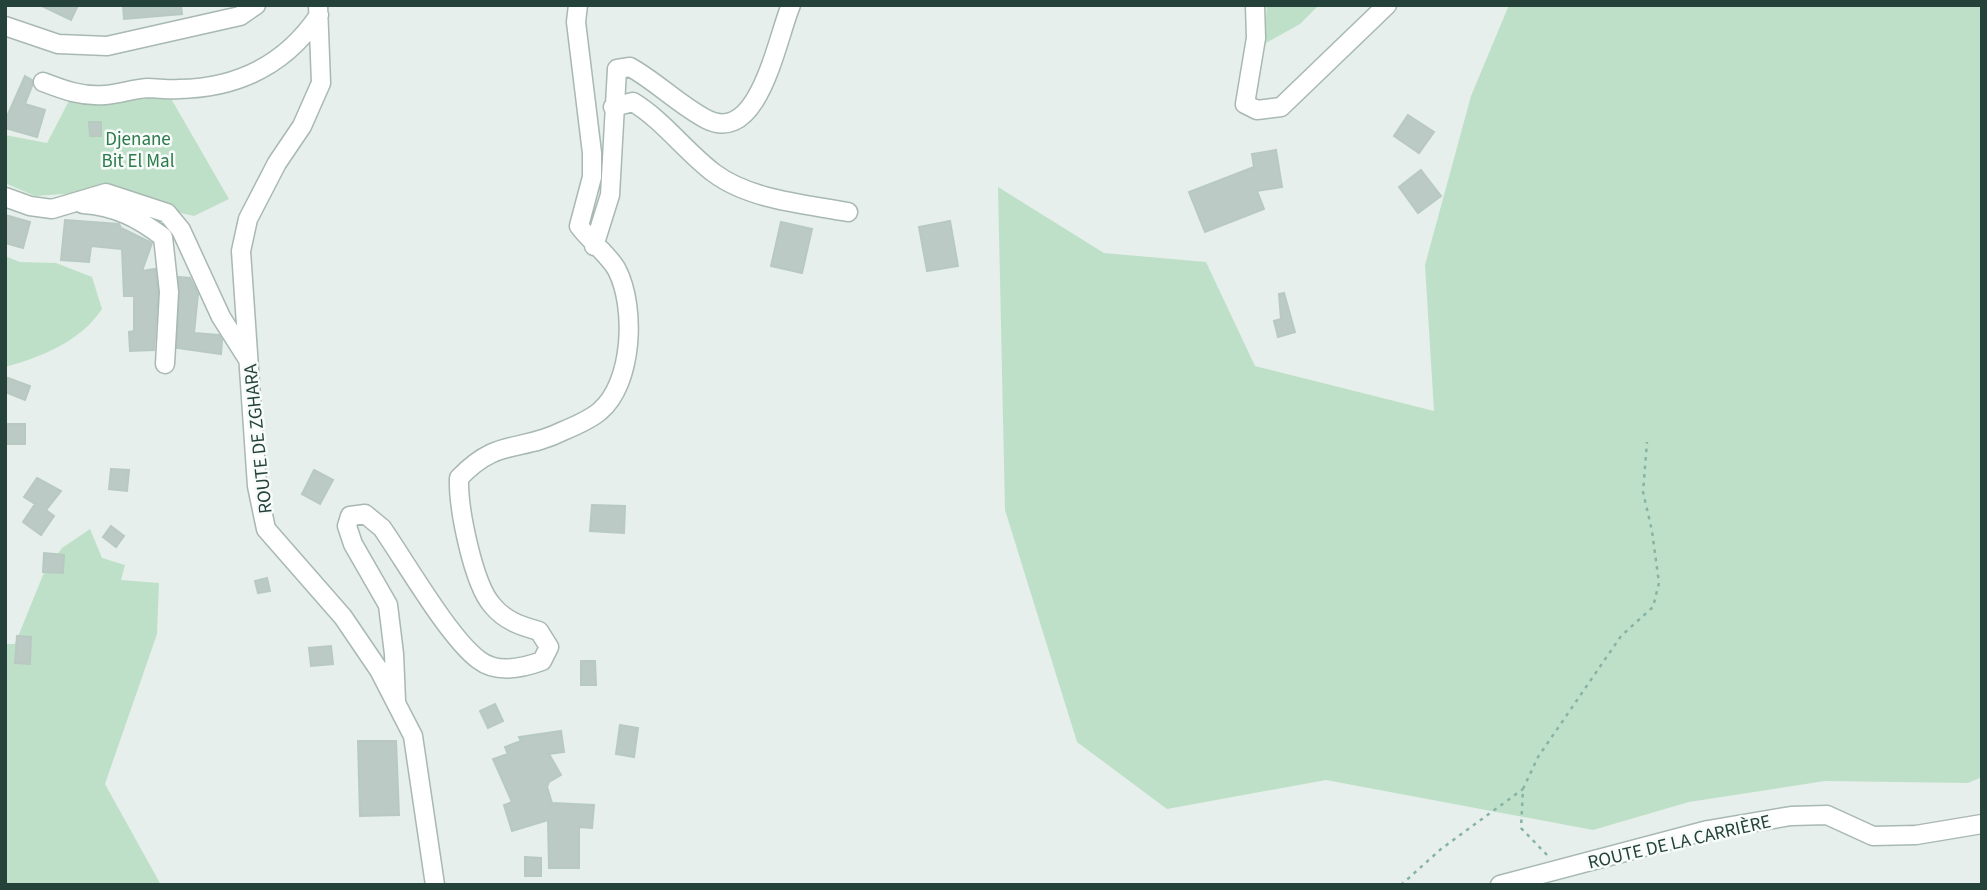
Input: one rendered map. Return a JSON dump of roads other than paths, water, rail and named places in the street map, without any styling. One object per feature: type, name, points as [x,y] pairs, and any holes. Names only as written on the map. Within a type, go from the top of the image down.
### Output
[{"type":"street","points":[[5,26],[58,44],[107,46],[230,19],[256,5]]},
{"type":"street","points":[[396,701],[388,605],[353,544],[347,526],[350,516],[365,514],[382,527],[459,639],[480,661],[501,668],[525,667],[542,661],[549,647],[539,631],[513,624],[491,604],[463,530],[459,478],[474,462],[494,449],[561,433],[601,411],[619,387],[630,317],[626,294],[616,268],[579,226],[592,177],[592,153],[577,34],[578,5]]},
{"type":"street","points":[[594,246],[610,195],[617,69],[630,67],[709,121],[729,124],[746,114],[760,95],[791,5]]},
{"type":"street","points":[[1255,5],[1255,38],[1245,104],[1257,110],[1281,107],[1388,5]]},
{"type":"street","points":[[43,82],[75,94],[104,95],[146,88],[180,89],[223,84],[282,58],[302,40],[318,10]]},
{"type":"street","name":"ROUTE DE ZGHARA","points":[[318,10],[321,83],[302,126],[277,163],[247,219],[241,251],[257,486],[266,529],[344,617],[379,670],[413,736],[435,885]]},
{"type":"street","points":[[613,107],[633,102],[648,111],[714,173],[741,189],[848,212]]},
{"type":"street","points":[[5,197],[30,206],[52,209],[106,193],[167,213],[181,230],[221,317],[249,361]]},
{"type":"street","points":[[76,203],[99,205],[135,217],[163,237],[169,292],[165,365]]},
{"type":"street","name":"ROUTE DE LA CARRIÈRE","points":[[1500,885],[1708,830],[1791,816],[1827,815],[1873,836],[1916,835],[1982,824]]},
{"type":"park label","name":"Djenane Bit El Mal","points":[[138,149]]}]
